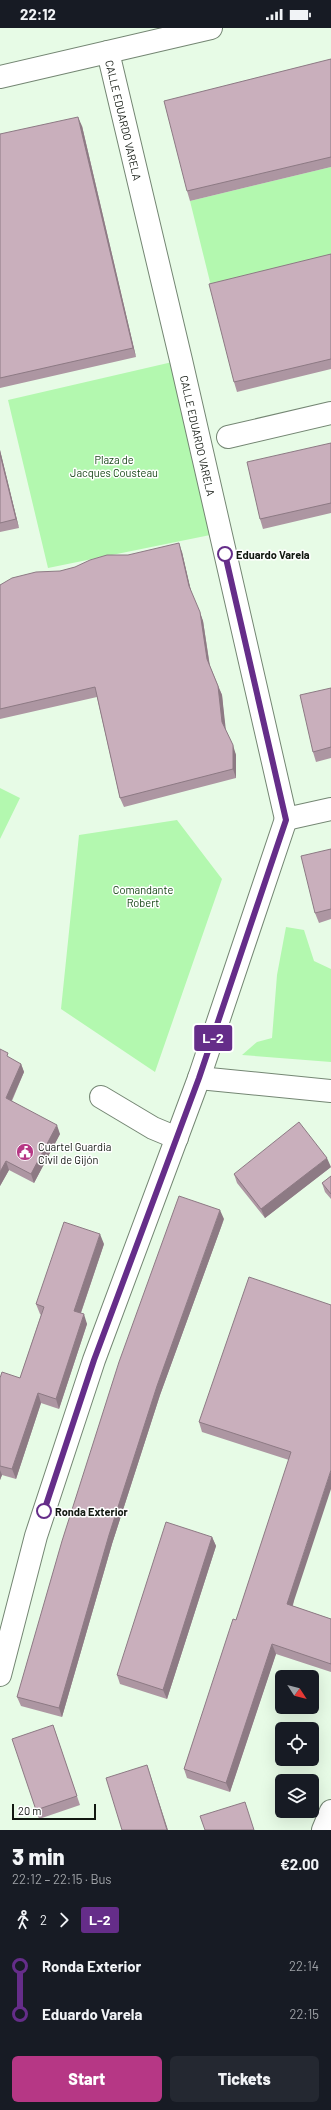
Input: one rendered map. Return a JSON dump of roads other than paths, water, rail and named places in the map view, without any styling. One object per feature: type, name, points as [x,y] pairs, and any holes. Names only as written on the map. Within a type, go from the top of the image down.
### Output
[{"type":"street","points":[[0,77],[211,28]]},
{"type":"street","name":"CALLE EDUARDO VARELA","points":[[108,52],[172,321],[286,820]]},
{"type":"street","points":[[228,437],[331,413]]},
{"type":"street","points":[[0,1675],[41,1519],[94,1360],[199,1078],[286,820],[331,809]]},
{"type":"street","points":[[199,1078],[331,1091]]},
{"type":"street","points":[[101,1097],[153,1128],[177,1138]]},
{"type":"street","points":[[323,1830],[331,1811]]},
{"type":"place","name":"Eduardo Varela","points":[[225,554]]},
{"type":"place","name":"Cuartel Guardia Civil de Gijón","points":[[25,1152]]},
{"type":"place","name":"Ronda Exterior","points":[[44,1511]]},
{"type":"park label","name":"Plaza de Jacques Cousteau","points":[[114,465]]},
{"type":"park label","name":"Comandante Robert","points":[[143,895]]}]
